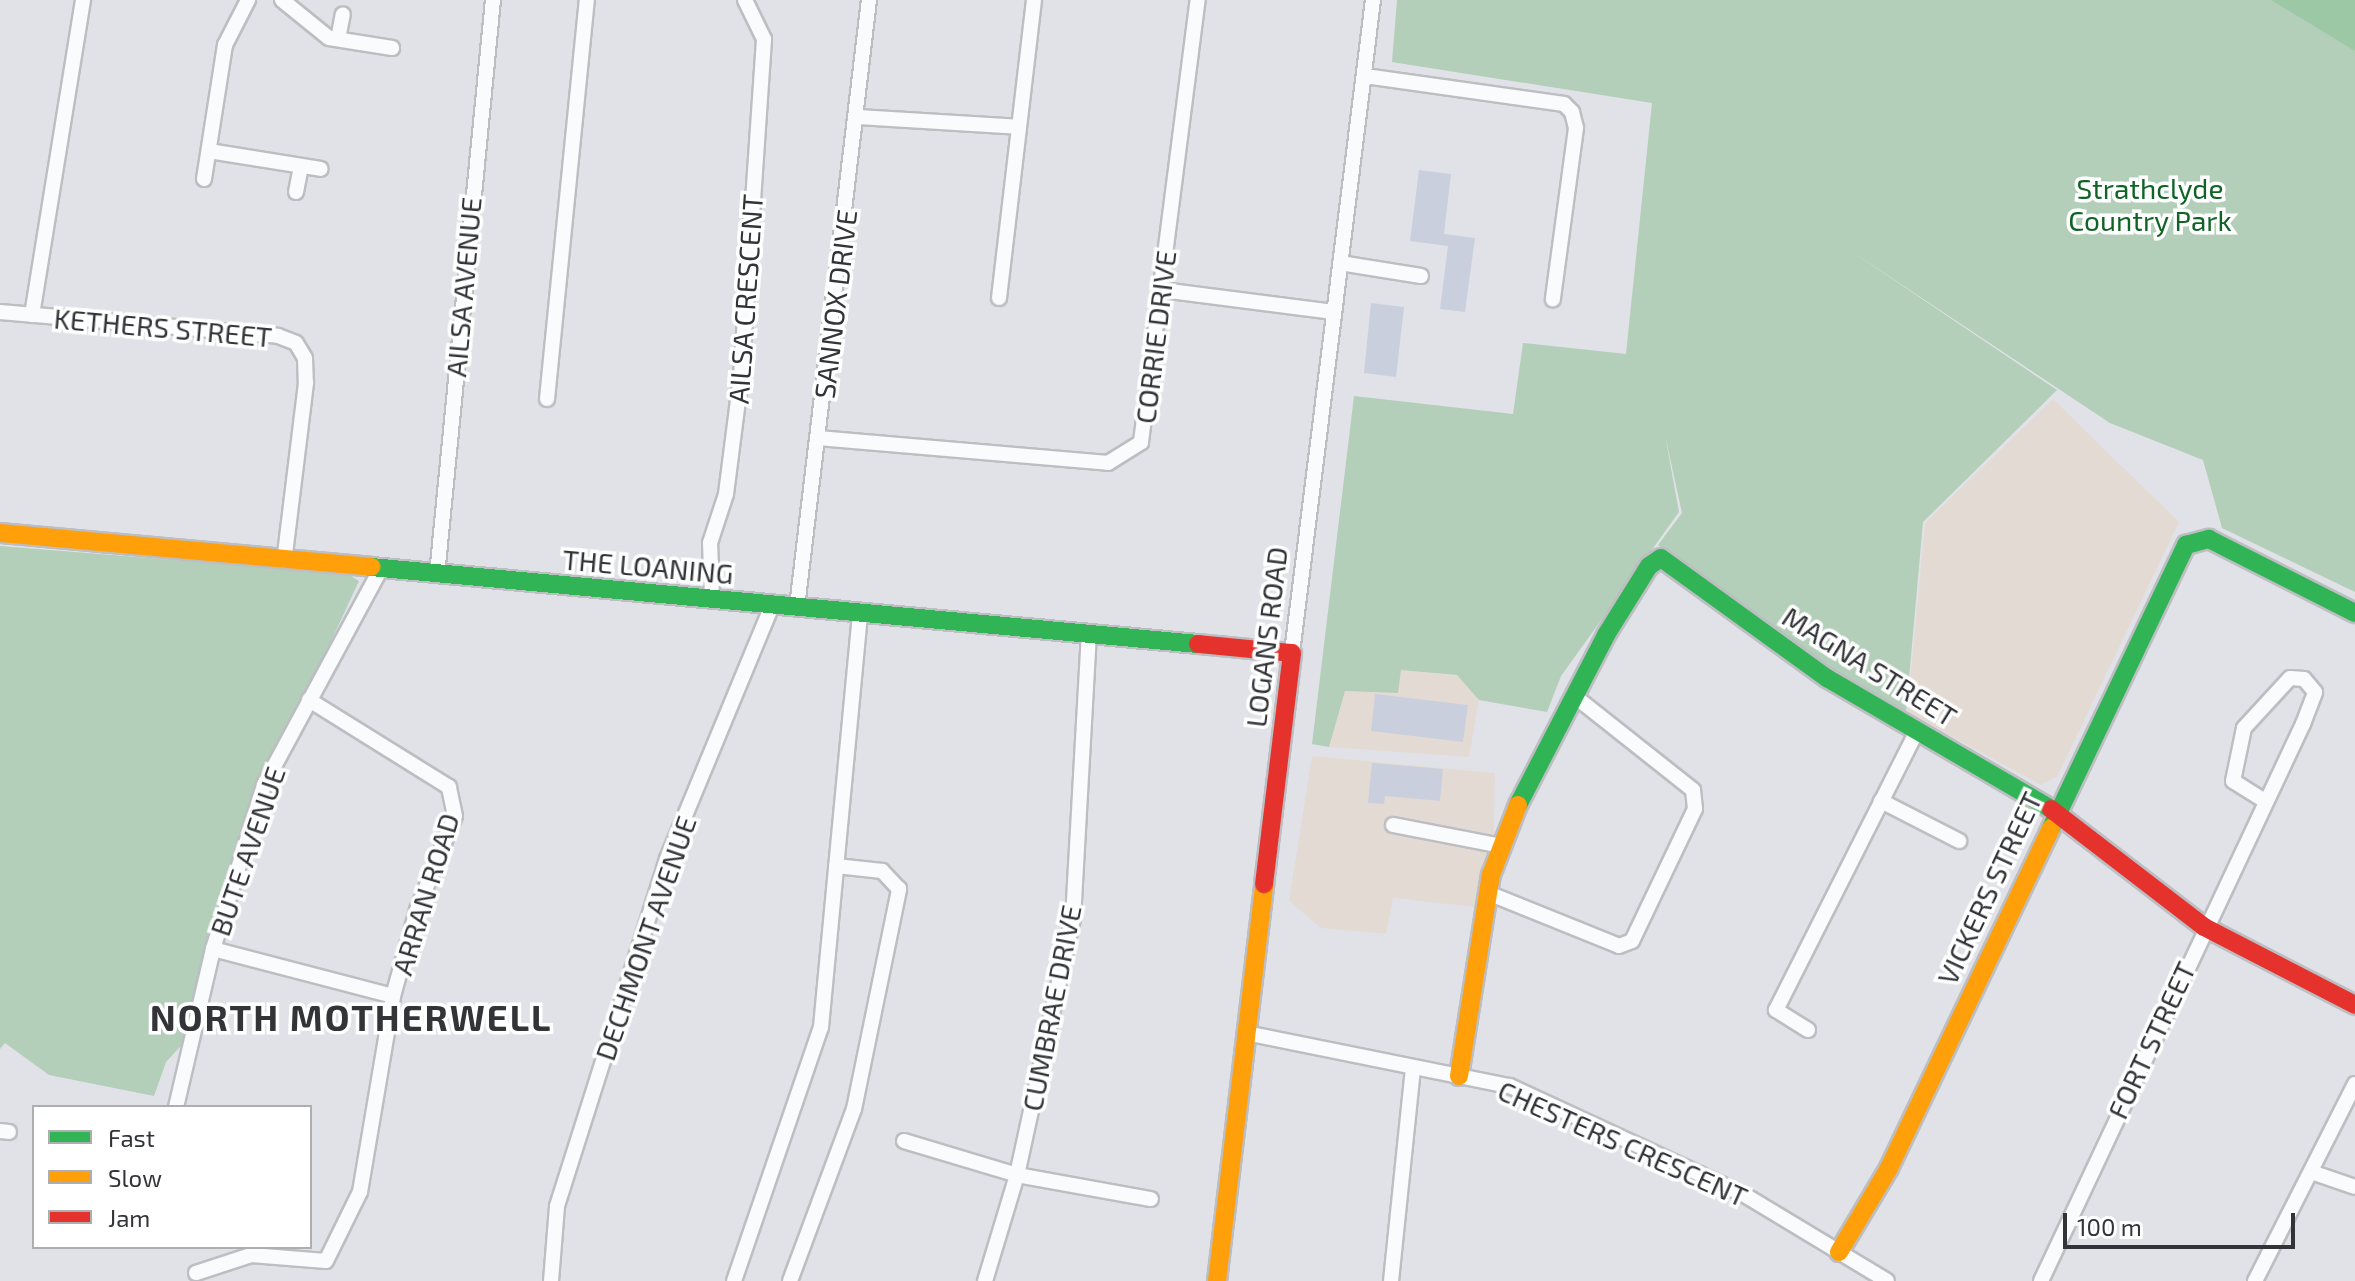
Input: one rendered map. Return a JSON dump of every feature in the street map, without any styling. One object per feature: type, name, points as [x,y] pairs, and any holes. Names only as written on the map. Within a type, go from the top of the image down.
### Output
[{"type":"street","points":[[32,315],[83,0]]},
{"type":"street","points":[[204,179],[225,45],[248,0]]},
{"type":"street","points":[[282,0],[338,39],[392,48]]},
{"type":"street","name":"AILSA AVENUE","points":[[437,575],[493,0]]},
{"type":"street","points":[[547,399],[587,0]]},
{"type":"street","name":"AILSA CRESCENT","points":[[712,599],[710,543],[726,494],[741,377],[764,39],[745,0]]},
{"type":"street","name":"SANNOX DRIVE","points":[[797,607],[869,0]]},
{"type":"street","points":[[999,298],[1034,0]]},
{"type":"street","name":"CORRIE DRIVE","points":[[818,438],[1108,463],[1141,442],[1198,0]]},
{"type":"street","name":"LOGANS ROAD","points":[[1217,1281],[1373,0]]},
{"type":"street","points":[[338,39],[343,14]]},
{"type":"street","points":[[1365,76],[1564,104],[1572,112],[1576,128],[1553,299]]},
{"type":"street","points":[[857,117],[1019,127]]},
{"type":"street","points":[[209,151],[321,169]]},
{"type":"street","points":[[296,192],[301,166]]},
{"type":"street","points":[[1340,263],[1421,276]]},
{"type":"street","points":[[1162,290],[1334,312]]},
{"type":"street","name":"KETHERS STREET","points":[[0,312],[278,336],[296,343],[305,358],[306,383],[284,561]]},
{"type":"street","name":"THE LOANING","points":[[0,533],[1292,653]]},
{"type":"street","name":"VICKERS STREET","points":[[1839,1252],[1889,1168],[2055,811],[2186,545],[2209,539],[2355,613]]},
{"type":"street","name":"MAGNA STREET","points":[[1573,695],[1649,566],[1661,558],[1827,678],[2055,811],[2204,927],[2355,1005]]},
{"type":"street","name":"BUTE AVENUE","points":[[176,1105],[213,949],[264,785],[381,569]]},
{"type":"street","name":"DECHMONT AVENUE","points":[[551,1281],[557,1206],[667,859],[772,605]]},
{"type":"street","points":[[734,1281],[821,1027],[860,613]]},
{"type":"street","name":"CUMBRAE DRIVE","points":[[985,1281],[1017,1175],[1073,919],[1089,634]]},
{"type":"street","name":"FORT STREET","points":[[2041,1281],[2315,692],[2304,679],[2290,678],[2244,728],[2233,781],[2263,800]]},
{"type":"street","points":[[1459,1076],[1488,893],[1502,846],[1533,766],[1573,695],[1693,790],[1695,809],[1632,941],[1619,946],[1488,893]]},
{"type":"street","name":"ARRAN ROAD","points":[[196,1273],[251,1255],[326,1261],[360,1192],[393,996],[417,910],[455,816],[449,787],[309,700]]},
{"type":"street","points":[[1808,1030],[1776,1010],[1917,731]]},
{"type":"street","points":[[1881,801],[1959,841]]},
{"type":"street","points":[[1393,825],[1502,846]]},
{"type":"street","points":[[790,1281],[854,1109],[899,889],[882,871],[836,866]]},
{"type":"street","points":[[213,949],[393,996]]},
{"type":"street","name":"CHESTERS CRESCENT","points":[[1246,1033],[1510,1086],[1743,1194],[1887,1281]]},
{"type":"street","points":[[1391,1281],[1413,1067]]},
{"type":"street","points":[[2255,1281],[2355,1084]]},
{"type":"street","points":[[904,1141],[1017,1175],[1151,1199]]},
{"type":"street","points":[[2311,1172],[2355,1187]]},
{"type":"shaded area","points":[[2053,399],[2179,522],[2057,777],[2041,785],[1907,712],[1925,523]]},
{"type":"shaded area","points":[[1401,669],[1460,676],[1479,700],[1469,757],[1329,747],[1345,691],[1397,693]]},
{"type":"shaded area","points":[[1312,756],[1495,773],[1493,856],[1475,907],[1393,898],[1386,934],[1321,928],[1289,901]]},
{"type":"green space","name":"Strathclyde Country Park","points":[[1397,0],[2355,0],[2355,592],[2222,528],[2203,460],[2110,423],[1845,247],[2057,390],[1923,522],[1906,712],[1829,673],[1658,545],[1682,513],[1665,435],[1679,512],[1561,676],[1547,712],[1479,700],[1457,675],[1401,670],[1398,693],[1345,691],[1329,747],[1312,744],[1354,396],[1513,414],[1523,343],[1626,354],[1652,103],[1392,62]]},
{"type":"green space","points":[[2271,0],[2355,0],[2355,51]]},
{"type":"green space","points":[[0,546],[348,574],[359,581],[249,817],[190,1036],[166,1062],[154,1096],[49,1075],[5,1043],[0,1049]]},
{"type":"building","points":[[1419,170],[1451,174],[1444,234],[1475,238],[1465,312],[1440,309],[1448,246],[1410,241]]},
{"type":"building","points":[[1371,303],[1404,307],[1396,377],[1364,373]]},
{"type":"building","points":[[1375,694],[1468,705],[1463,742],[1371,731]]},
{"type":"building","points":[[1372,763],[1443,769],[1440,801],[1385,796],[1384,804],[1368,803]]},
{"type":"traffic: fast","points":[[2051,828],[2186,545],[2209,539],[2355,613]]},
{"type":"traffic: fast","points":[[1518,805],[1606,635],[1649,566],[1661,558],[1827,678],[2051,809]]},
{"type":"traffic: fast","points":[[371,567],[1198,644]]},
{"type":"traffic: slow","points":[[0,533],[371,567]]},
{"type":"traffic: slow","points":[[1459,1076],[1491,875],[1518,805]]},
{"type":"traffic: slow","points":[[1839,1252],[1889,1168],[2051,828]]},
{"type":"traffic: slow","points":[[1217,1281],[1264,884]]},
{"type":"traffic: jam","points":[[1198,644],[1292,653],[1264,884]]},
{"type":"traffic: jam","points":[[2051,809],[2204,927],[2355,1005]]},
{"type":"district","name":"NORTH MOTHERWELL","points":[[351,1017]]}]
